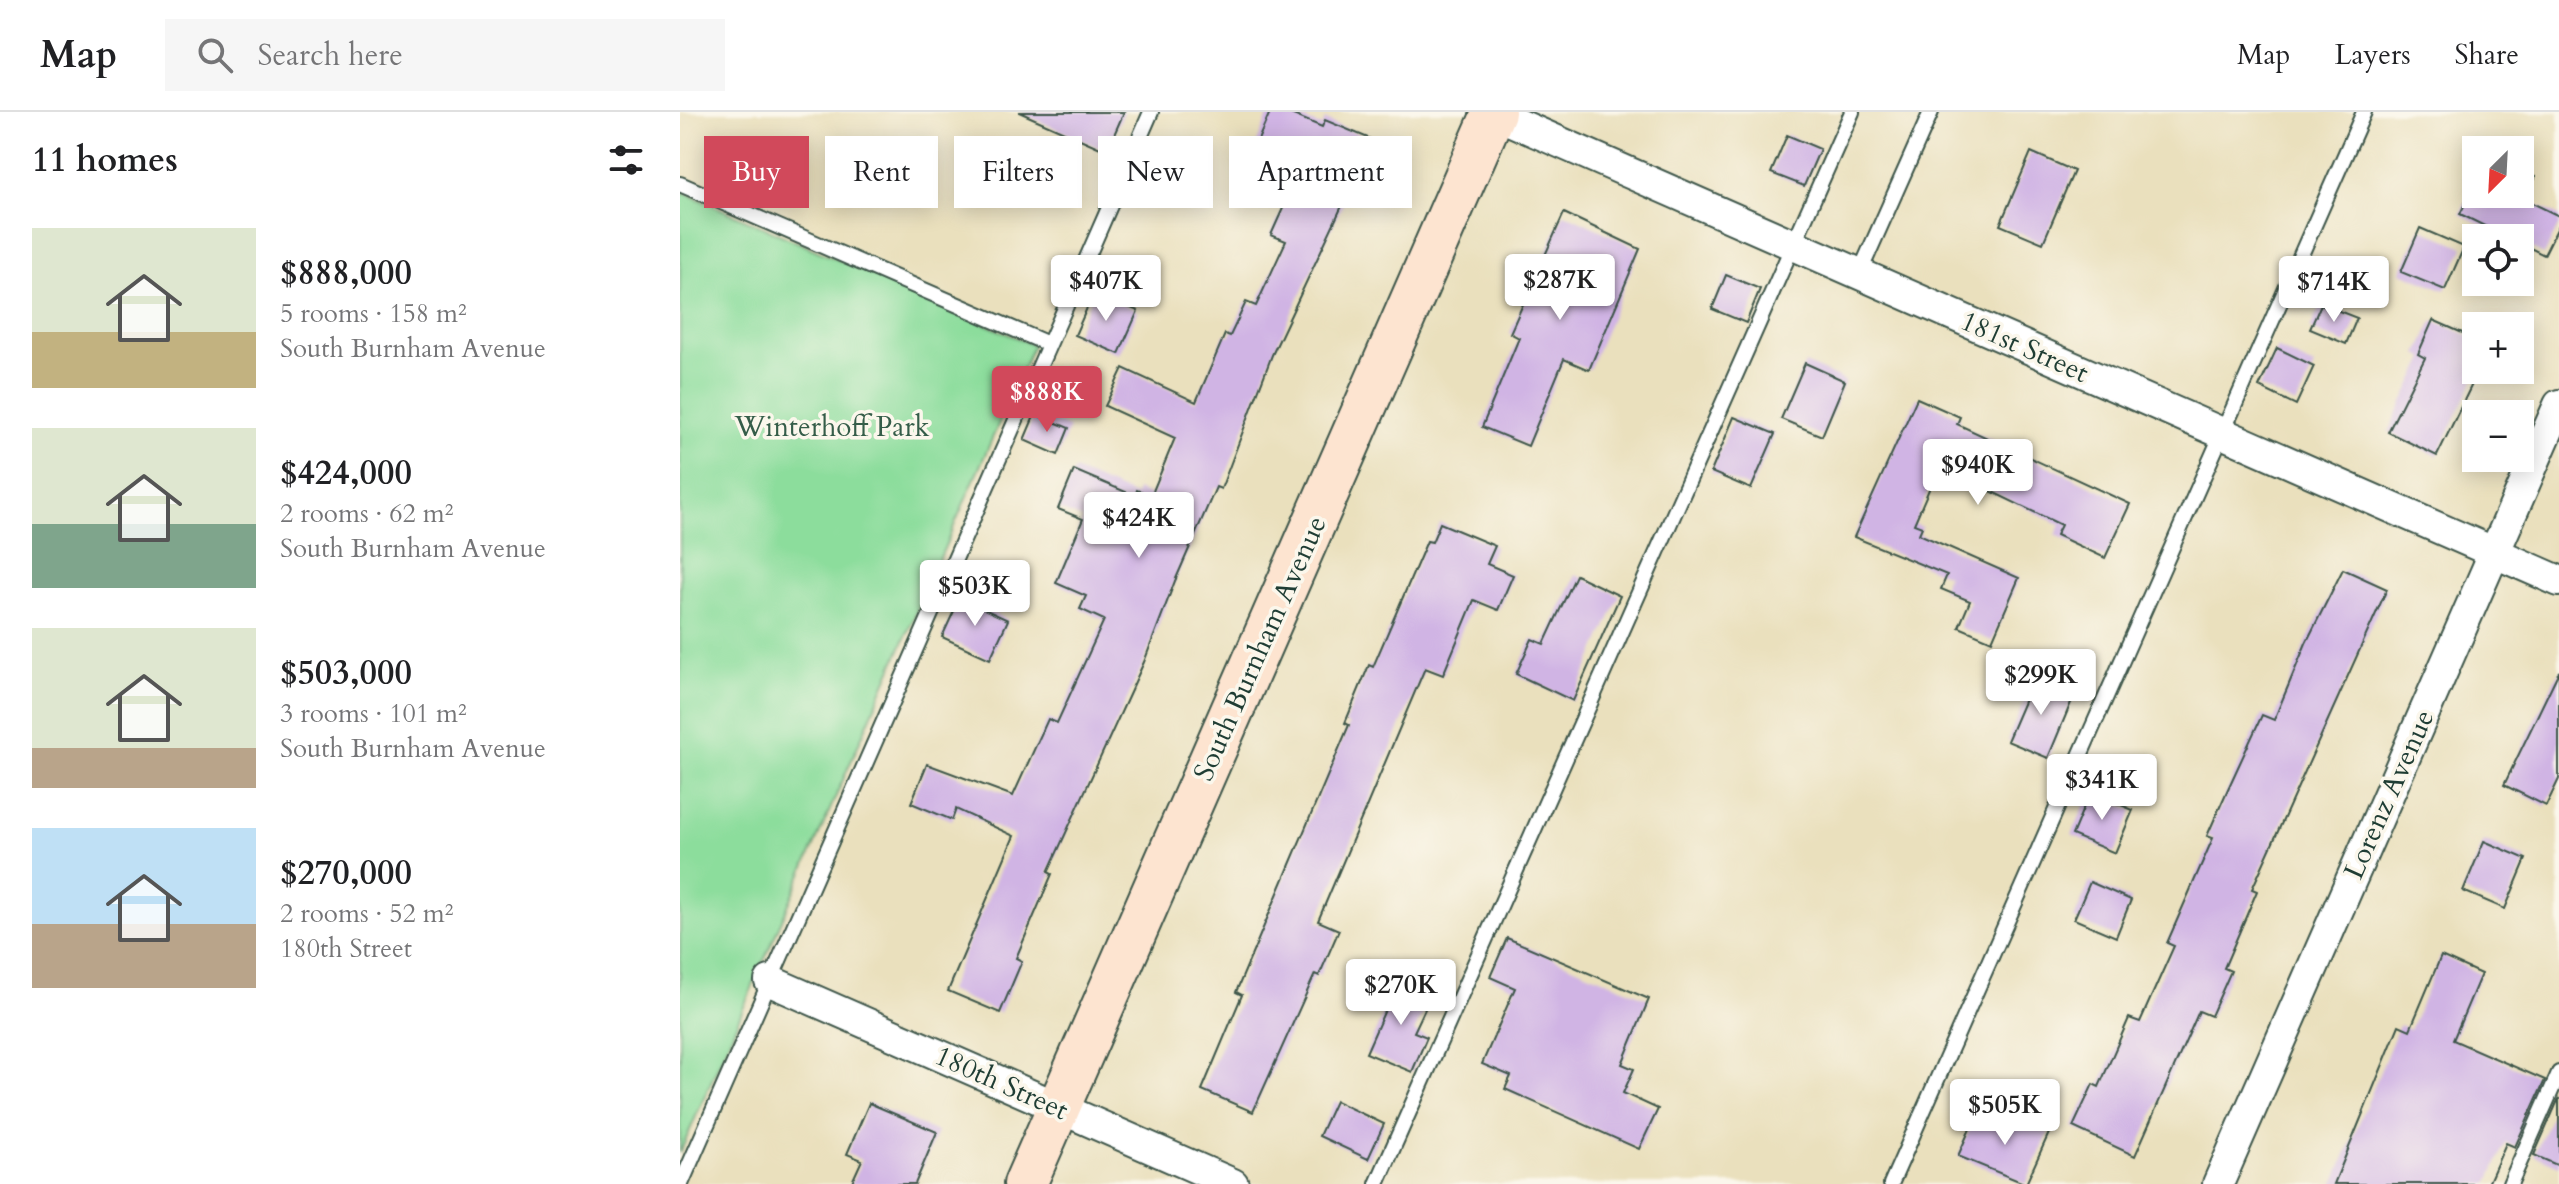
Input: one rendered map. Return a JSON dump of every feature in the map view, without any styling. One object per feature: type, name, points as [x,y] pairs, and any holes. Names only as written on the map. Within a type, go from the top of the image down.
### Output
[{"type":"main road","name":"South Burnham Avenue","points":[[1025,1184],[1492,112]]},
{"type":"street","name":"181st Street","points":[[1492,112],[2559,581]]},
{"type":"street","name":"Lorenz Avenue","points":[[2218,1184],[2559,405]]},
{"type":"street","name":"180th Street","points":[[770,981],[1233,1184]]},
{"type":"lane","points":[[681,1184],[1151,112]]},
{"type":"lane","points":[[1377,1184],[1852,112]]},
{"type":"lane","points":[[1859,274],[1931,112]]},
{"type":"lane","points":[[1891,1184],[2364,112]]},
{"type":"lane","points":[[680,184],[1048,344]]},
{"type":"lane","points":[[2510,1184],[2559,1073]]},
{"type":"green space","name":"Winterhoff Park","points":[[680,191],[704,201],[704,208],[719,208],[1033,345],[680,1153]]},
{"type":"building","points":[[1019,112],[1124,112],[1114,136],[1098,136],[1098,147],[1082,140],[1082,136],[1073,136]]},
{"type":"building","points":[[1270,112],[1286,112],[1322,127],[1325,120],[1363,136],[1260,136]]},
{"type":"building","points":[[1787,135],[1820,149],[1804,186],[1771,173]]},
{"type":"building","points":[[2031,152],[2074,171],[2043,243],[2000,225]]},
{"type":"building","points":[[2534,204],[2559,216],[2559,225],[2544,255],[2534,250],[2534,224],[2480,224],[2460,214],[2463,208],[2534,208]]},
{"type":"building","points":[[1283,208],[1341,208],[1272,355],[1221,489],[1216,487],[1144,662],[1048,872],[1052,874],[1016,958],[1022,961],[1000,1013],[948,991],[1014,836],[956,809],[952,820],[911,803],[927,764],[1013,796],[1048,719],[1057,723],[1104,620],[1080,609],[1086,596],[1056,583],[1083,519],[1058,509],[1074,470],[1135,496],[1137,490],[1151,496],[1175,438],[1105,406],[1123,368],[1196,402],[1225,334],[1230,336],[1246,302],[1256,306],[1286,241],[1271,235]]},
{"type":"building","points":[[1564,213],[1640,249],[1589,370],[1564,359],[1528,446],[1482,427],[1519,338],[1510,333]]},
{"type":"building","points":[[2420,228],[2462,246],[2445,290],[2401,272]]},
{"type":"building","points":[[1726,275],[1760,289],[1746,323],[1712,309]]},
{"type":"building","points":[[1094,292],[1138,311],[1119,354],[1075,335]]},
{"type":"building","points":[[2321,304],[2357,318],[2346,344],[2310,329]]},
{"type":"building","points":[[2433,320],[2462,333],[2462,384],[2472,384],[2437,456],[2388,432],[2425,358],[2418,354]]},
{"type":"building","points":[[2277,348],[2314,366],[2296,405],[2259,387]]},
{"type":"building","points":[[1805,363],[1845,381],[1822,436],[1781,419]]},
{"type":"building","points":[[1917,398],[1960,417],[1957,424],[2130,504],[2105,558],[2056,535],[2061,525],[1939,466],[1914,524],[1922,527],[1919,534],[2019,578],[1992,641],[1959,627],[1970,601],[1941,589],[1947,575],[1854,537]]},
{"type":"building","points":[[1035,414],[1069,428],[1058,455],[1024,440]]},
{"type":"building","points":[[1734,417],[1775,434],[1751,489],[1711,472]]},
{"type":"building","points":[[1440,523],[1495,546],[1487,564],[1513,575],[1498,610],[1474,600],[1443,675],[1425,668],[1318,921],[1339,930],[1319,976],[1315,974],[1253,1112],[1202,1090],[1242,995],[1236,992],[1349,725],[1345,723],[1369,665],[1373,667],[1427,541],[1432,542]]},
{"type":"building","points":[[2343,569],[2387,589],[2252,889],[2257,891],[2224,968],[2231,971],[2211,1016],[2199,1011],[2135,1156],[2073,1127],[2093,1084],[2099,1087],[2129,1018],[2140,1022],[2174,946],[2167,943],[2213,838],[2207,836],[2227,791],[2262,715],[2274,720],[2306,643]]},
{"type":"building","points":[[1576,575],[1620,596],[1573,701],[1516,674],[1532,639],[1544,644]]},
{"type":"building","points":[[960,598],[1008,620],[990,659],[942,637]]},
{"type":"building","points":[[2559,671],[2559,779],[2546,806],[2504,785]]},
{"type":"building","points":[[2035,676],[2075,693],[2048,758],[2007,741]]},
{"type":"building","points":[[2090,792],[2133,810],[2115,853],[2072,835]]},
{"type":"building","points":[[2484,841],[2526,859],[2505,909],[2463,891]]},
{"type":"building","points":[[2090,882],[2131,900],[2116,937],[2074,919]]},
{"type":"building","points":[[1507,938],[1649,999],[1622,1064],[1634,1069],[1623,1093],[1658,1109],[1639,1149],[1505,1089],[1511,1076],[1482,1064],[1515,988],[1490,977]]},
{"type":"building","points":[[2441,956],[2481,974],[2453,1040],[2545,1080],[2515,1147],[2506,1143],[2488,1184],[2334,1184],[2399,1025],[2410,1030]]},
{"type":"building","points":[[1399,978],[1432,994],[1414,1032],[1427,1037],[1412,1072],[1366,1053]]},
{"type":"building","points":[[2559,1098],[2559,1166],[2534,1155]]},
{"type":"building","points":[[1335,1101],[1384,1124],[1368,1159],[1319,1136]]},
{"type":"building","points":[[869,1103],[937,1132],[915,1184],[851,1184],[862,1160],[847,1154]]},
{"type":"building","points":[[1976,1115],[2006,1129],[2012,1116],[2049,1133],[2026,1184],[1958,1156]]}]
